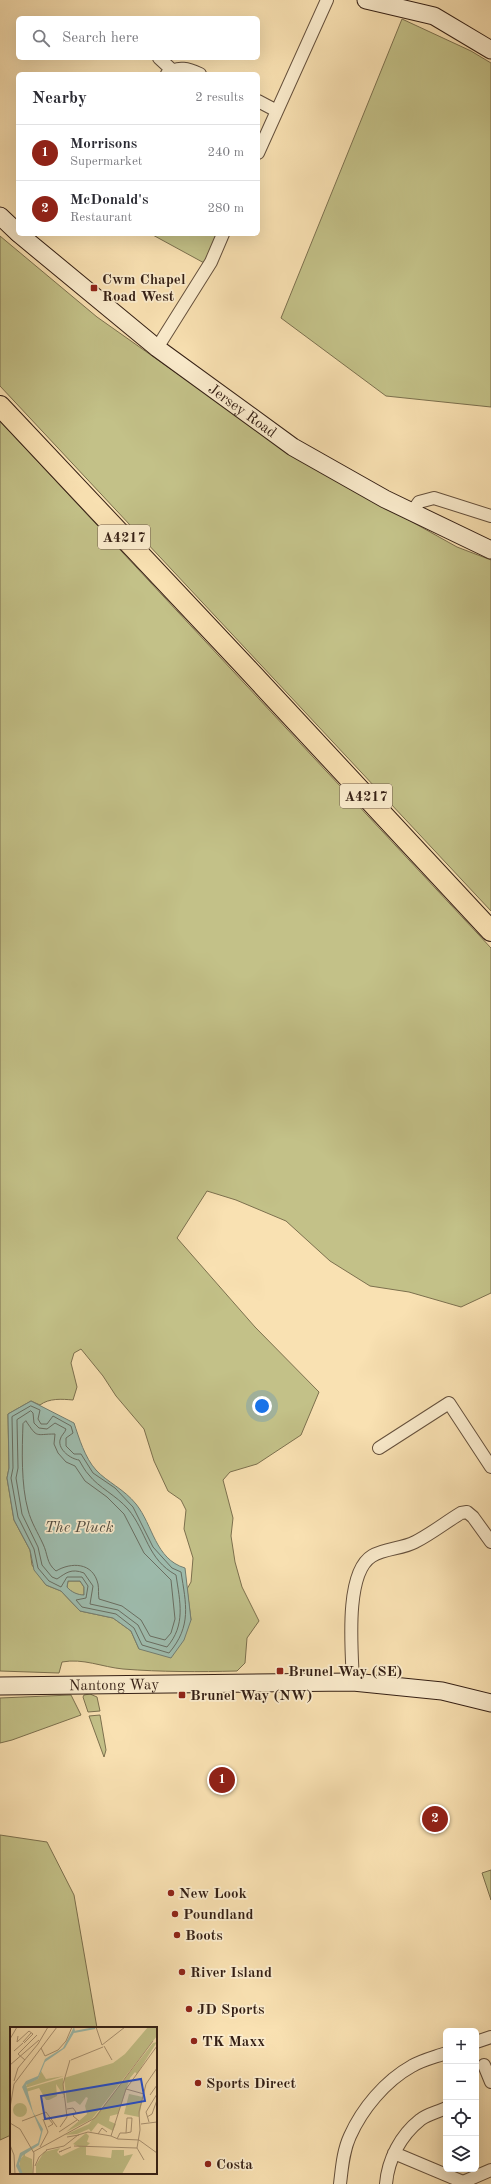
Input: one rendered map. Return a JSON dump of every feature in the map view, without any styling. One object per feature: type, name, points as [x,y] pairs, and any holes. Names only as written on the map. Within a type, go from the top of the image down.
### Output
[{"type":"main road","name":"A4217","points":[[3,409],[491,931]]},
{"type":"street","points":[[260,148],[327,0]]},
{"type":"street","points":[[366,0],[434,16],[491,50]]},
{"type":"street","points":[[161,60],[170,72],[188,68],[196,72]]},
{"type":"street","points":[[260,102],[277,110]]},
{"type":"street","name":"Jersey Road","points":[[0,216],[16,232]]},
{"type":"street","name":"Jersey Road","points":[[20,236],[157,348],[292,447],[385,499],[491,550]]},
{"type":"street","points":[[157,348],[211,262],[222,236]]},
{"type":"street","points":[[412,512],[419,502],[434,498],[491,516]]},
{"type":"street","points":[[379,1448],[449,1403],[491,1467]]},
{"type":"street","points":[[353,1682],[352,1620],[355,1587],[365,1562],[379,1553],[414,1543],[455,1517],[467,1512],[473,1517],[491,1542]]},
{"type":"street","name":"Nantong Way","points":[[0,1686],[353,1682],[442,1691],[491,1703]]},
{"type":"street","points":[[479,2041],[491,2037]]},
{"type":"street","points":[[340,2184],[343,2160],[349,2137],[373,2100],[398,2075],[413,2065],[443,2054]]},
{"type":"street","points":[[484,2065],[491,2082]]},
{"type":"street","points":[[386,2184],[394,2153],[409,2130],[422,2119],[443,2109]]},
{"type":"street","points":[[394,2153],[463,2183],[491,2170]]},
{"type":"shaded area","points":[[402,19],[471,51],[491,63],[491,407],[386,396],[281,318]]},
{"type":"shaded area","points":[[0,236],[97,317],[294,456],[457,547],[491,560],[491,911],[0,386]]},
{"type":"shaded area","points":[[155,236],[218,236],[206,264]]},
{"type":"shaded area","points":[[0,421],[491,948],[491,1293],[461,1307],[409,1292],[370,1286],[330,1261],[286,1221],[236,1200],[207,1191],[177,1238],[255,1327],[319,1392],[301,1435],[257,1464],[230,1472],[223,1480],[233,1518],[231,1536],[235,1562],[242,1587],[259,1621],[247,1638],[245,1663],[237,1671],[180,1672],[137,1670],[70,1661],[62,1662],[59,1673],[0,1671]],"holes":[[[81,1349],[103,1376],[116,1396],[144,1429],[154,1461],[168,1491],[181,1500],[186,1510],[184,1529],[193,1558],[191,1582],[187,1589],[191,1620],[139,1649],[131,1631],[113,1618],[80,1611],[61,1591],[46,1585],[32,1565],[30,1550],[14,1520],[7,1478],[9,1468],[8,1414],[31,1401],[40,1405],[51,1400],[73,1400],[77,1387],[71,1363],[74,1353]]]},
{"type":"shaded area","points":[[68,1581],[80,1581],[84,1587],[84,1595],[77,1594],[70,1590],[67,1587]]},
{"type":"shaded area","points":[[90,1694],[97,1697],[100,1711],[88,1712],[83,1697],[84,1695]]},
{"type":"shaded area","points":[[71,1695],[81,1715],[0,1743],[0,1698]]},
{"type":"shaded area","points":[[100,1715],[106,1750],[104,1757],[89,1716]]},
{"type":"shaded area","points":[[0,1835],[47,1842],[74,1895],[97,2027],[10,2027],[10,2135],[0,2140]]},
{"type":"shaded area","points":[[491,1870],[491,1900],[482,1873]]},
{"type":"water","name":"The Pluck","points":[[31,1401],[74,1423],[83,1448],[92,1465],[100,1474],[136,1504],[167,1557],[175,1564],[185,1568],[191,1620],[184,1640],[171,1658],[139,1649],[131,1631],[113,1618],[80,1611],[61,1591],[46,1585],[34,1570],[30,1550],[14,1520],[7,1478],[9,1468],[8,1414]],"holes":[[[68,1581],[80,1581],[84,1587],[84,1595],[75,1593],[67,1587]]]},
{"type":"place","name":"Cwm Chapel Road West","points":[[94,288]]},
{"type":"place","name":"Brunel Way (SE)","points":[[280,1671]]},
{"type":"place","name":"Brunel Way (NW)","points":[[182,1695]]},
{"type":"place","name":"Morrisons","points":[[222,1780]]},
{"type":"place","name":"McDonald's","points":[[435,1819]]},
{"type":"place","name":"New Look","points":[[171,1893]]},
{"type":"place","name":"Poundland","points":[[175,1914]]},
{"type":"place","name":"Boots","points":[[177,1935]]},
{"type":"place","name":"River Island","points":[[182,1972]]},
{"type":"place","name":"JD Sports","points":[[189,2009]]},
{"type":"place","name":"TK Maxx","points":[[194,2041]]},
{"type":"place","name":"Sports Direct","points":[[198,2083]]},
{"type":"place","name":"Costa","points":[[208,2164]]}]
